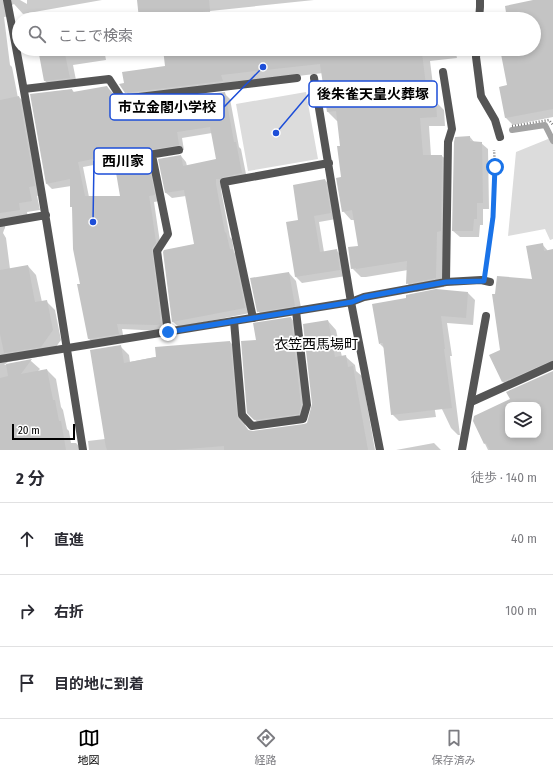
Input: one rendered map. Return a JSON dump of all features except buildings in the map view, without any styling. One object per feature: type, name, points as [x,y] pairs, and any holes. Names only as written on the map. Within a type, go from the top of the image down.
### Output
[{"type":"street","points":[[7,0],[12,26]]},
{"type":"street","points":[[480,0],[480,12]]},
{"type":"street","points":[[18,56],[46,215],[83,450]]},
{"type":"street","points":[[476,56],[481,96],[495,120],[500,137]]},
{"type":"street","points":[[443,72],[452,129],[448,142],[446,282]]},
{"type":"street","points":[[24,89],[110,79],[122,99],[297,78]]},
{"type":"street","points":[[314,78],[352,302],[380,450]]},
{"type":"street","points":[[124,159],[179,150]]},
{"type":"street","points":[[152,155],[168,234],[157,251],[168,332]]},
{"type":"street","points":[[253,318],[224,182],[329,163]]},
{"type":"street","points":[[0,223],[46,215]]},
{"type":"street","points":[[0,359],[352,302],[364,297],[446,282],[487,281]]},
{"type":"street","points":[[234,321],[242,415],[252,426],[304,419],[307,405],[296,311]]},
{"type":"street","points":[[462,450],[486,316]]},
{"type":"street","points":[[471,402],[553,365]]},
{"type":"path","points":[[510,126],[549,120],[553,125]]},
{"type":"path","points":[[487,281],[493,217],[495,167],[494,147]]},
{"type":"shaded area","points":[[306,92],[318,159],[248,171],[236,104]]},
{"type":"shaded area","points":[[553,137],[553,239],[550,240],[545,229],[508,236],[516,152]]},
{"type":"waterway","points":[[512,130],[545,125],[553,141]]},
{"type":"place","name":"市立金閣小学校","points":[[263,67]]},
{"type":"place","name":"後朱雀天皇火葬塚","points":[[276,133]]},
{"type":"place","name":"西川家","points":[[93,222]]},
{"type":"district","name":"衣笠西馬場町","points":[[316,344]]},
{"type":"route","points":[[168,332],[352,302],[364,297],[446,282],[484,281],[493,217],[495,167]]}]
